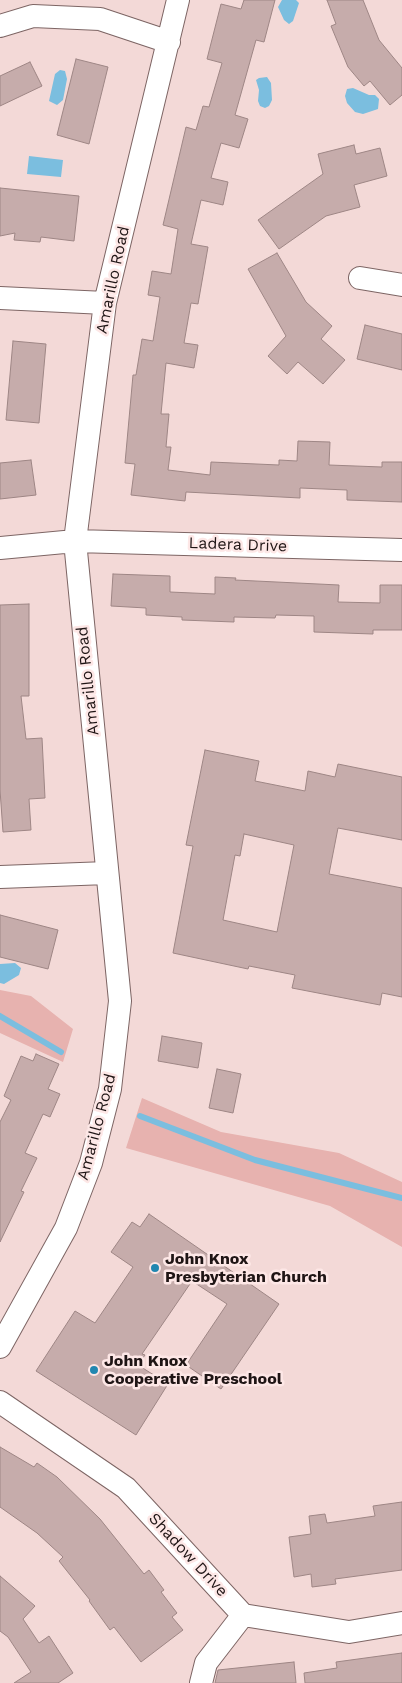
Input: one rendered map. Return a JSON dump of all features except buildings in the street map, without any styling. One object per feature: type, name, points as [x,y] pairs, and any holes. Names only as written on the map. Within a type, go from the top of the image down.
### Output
[{"type":"street","name":"Amarillo Road","points":[[0,1347],[66,1228],[91,1164],[110,1088],[120,1001],[74,540],[105,303],[178,0]]},
{"type":"street","points":[[0,26],[33,16],[100,19],[168,42]]},
{"type":"street","points":[[360,278],[402,285]]},
{"type":"street","points":[[0,298],[105,303]]},
{"type":"street","name":"Ladera Drive","points":[[0,548],[74,540],[402,550]]},
{"type":"street","points":[[0,878],[107,873]]},
{"type":"street","name":"Shadow Drive","points":[[0,1402],[126,1488],[243,1615]]},
{"type":"street","points":[[201,1683],[206,1663],[243,1615],[349,1632],[402,1623]]},
{"type":"shaded area","points":[[0,990],[31,996],[73,1029],[63,1062],[0,1033]]},
{"type":"shaded area","points":[[142,1098],[221,1132],[339,1153],[402,1182],[402,1247],[330,1206],[126,1148]]},
{"type":"water","points":[[282,0],[296,0],[299,3],[293,21],[289,24],[284,20],[278,7]]},
{"type":"water","points":[[60,70],[65,71],[67,79],[63,100],[57,105],[49,101],[55,74]]},
{"type":"water","points":[[267,77],[271,83],[272,100],[269,106],[265,108],[260,106],[258,101],[259,90],[256,80]]},
{"type":"water","points":[[353,88],[369,95],[375,95],[379,99],[378,109],[363,114],[355,112],[347,103],[345,96],[347,89]]},
{"type":"water","points":[[29,156],[63,160],[61,177],[27,174]]},
{"type":"water","points":[[15,963],[21,968],[19,975],[4,984],[0,983],[0,964]]},
{"type":"waterway","points":[[0,1016],[61,1052]]},
{"type":"waterway","points":[[140,1116],[255,1160],[402,1198]]},
{"type":"place","name":"John Knox Presbyterian Church","points":[[155,1268]]},
{"type":"place","name":"John Knox Cooperative Preschool","points":[[94,1370]]}]
